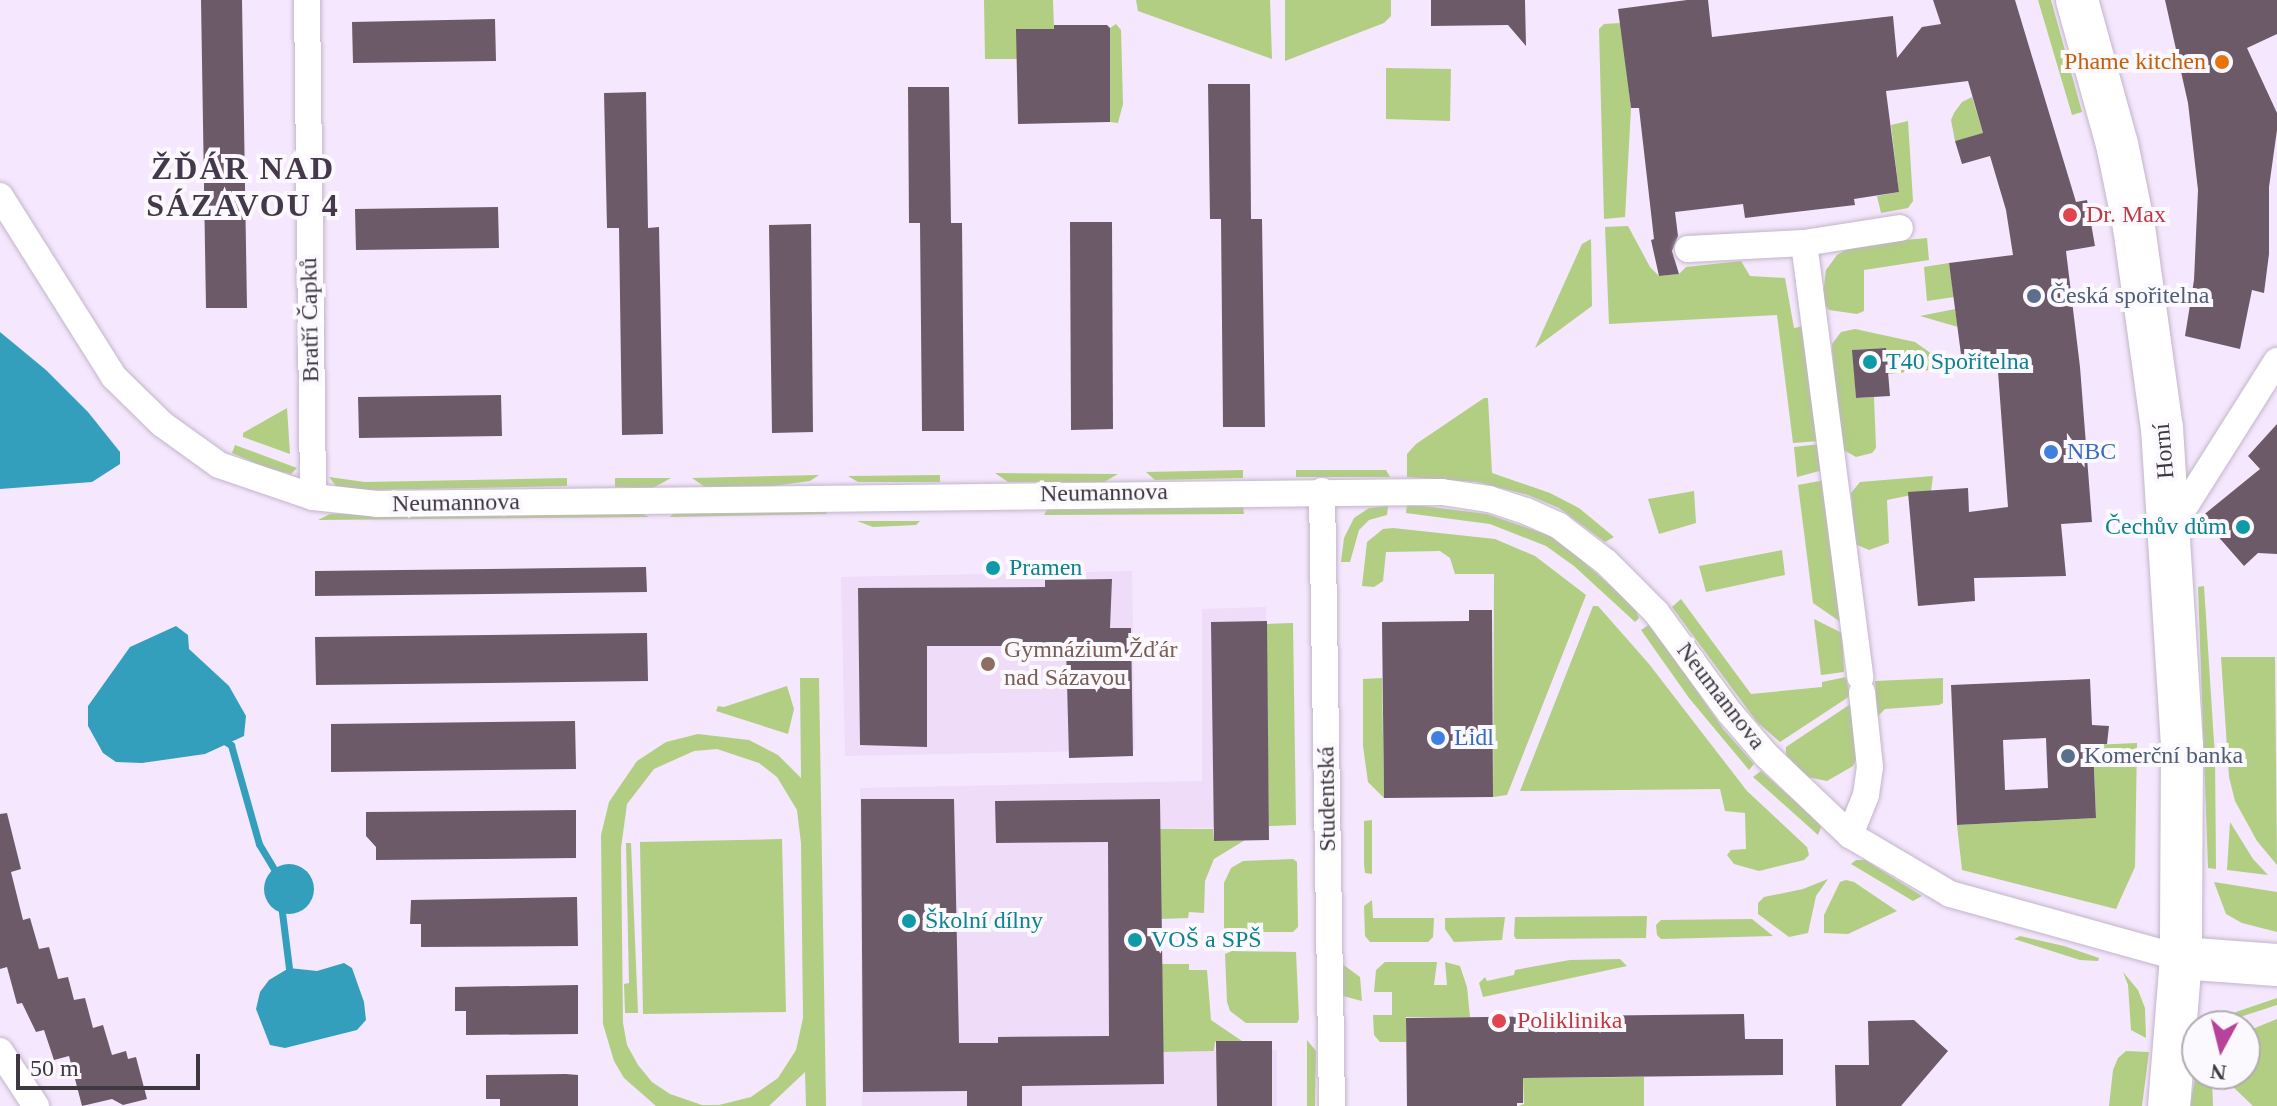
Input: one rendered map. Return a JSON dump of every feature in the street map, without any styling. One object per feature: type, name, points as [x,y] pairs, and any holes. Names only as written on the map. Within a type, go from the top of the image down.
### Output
[{"type":"main road","name":"Horní","points":[[2077,0],[2117,144],[2143,275],[2170,530],[2182,746],[2181,958],[2169,1106]]},
{"type":"main road","points":[[2181,958],[2277,965]]},
{"type":"street","name":"Bratří Čapků","points":[[307,0],[313,497]]},
{"type":"street","name":"Neumannova","points":[[0,196],[114,377],[162,424],[219,465],[313,497],[377,504],[1322,491],[1442,492],[1489,499],[1559,526],[1606,562],[1656,612],[1730,713],[1767,756],[1850,835],[1950,894],[2181,958]]},
{"type":"street","points":[[1688,249],[1804,243],[1900,228]]},
{"type":"street","points":[[1804,243],[1870,767],[1866,795],[1850,835]]},
{"type":"street","points":[[2170,530],[2277,361]]},
{"type":"street","name":"Studentská","points":[[1322,491],[1332,1106]]},
{"type":"street","points":[[0,1051],[36,1106]]},
{"type":"shaded area","name":"Gymnázium Žďár nad Sázavou","points":[[1132,571],[1135,750],[845,756],[841,577]]},
{"type":"shaded area","points":[[1266,607],[1269,826],[1160,829],[1163,1052],[1277,1050],[1277,1106],[862,1106],[860,788],[1202,781],[1202,609]]},
{"type":"green space","points":[[984,0],[1053,0],[1054,29],[1017,29],[1017,59],[985,59]]},
{"type":"green space","points":[[1136,0],[1270,0],[1272,59],[1138,11]]},
{"type":"green space","points":[[1285,0],[1391,0],[1391,16],[1384,23],[1285,61]]},
{"type":"green space","points":[[2038,0],[2051,0],[2082,112],[2072,115]]},
{"type":"green space","points":[[1621,23],[1631,108],[1625,217],[1604,219],[1599,29],[1604,24]]},
{"type":"green space","points":[[1116,24],[1121,30],[1123,104],[1118,123],[1110,122],[1110,28]]},
{"type":"green space","points":[[1386,68],[1451,69],[1450,121],[1386,119]]},
{"type":"green space","points":[[1972,97],[1990,156],[1985,157],[1978,135],[1955,141],[1951,120],[1962,102]]},
{"type":"green space","points":[[1908,121],[1913,201],[1908,208],[1881,213],[1877,196],[1899,192],[1891,125]]},
{"type":"green space","points":[[1628,226],[1650,267],[1659,276],[1679,274],[1686,267],[1741,261],[1750,276],[1785,278],[1794,328],[1805,326],[1819,441],[1793,443],[1777,315],[1609,324],[1605,227]]},
{"type":"green space","points":[[1927,238],[1929,260],[1864,270],[1864,311],[1857,314],[1829,310],[1822,302],[1826,270],[1837,255],[1854,245]]},
{"type":"green space","points":[[1591,239],[1592,306],[1535,348],[1582,244]]},
{"type":"green space","points":[[1949,263],[1954,297],[1927,301],[1924,267]]},
{"type":"green space","points":[[1955,309],[1958,327],[1920,316]]},
{"type":"green space","points":[[1855,329],[1915,342],[1939,359],[1941,369],[1888,374],[1886,348],[1853,350],[1856,398],[1874,397],[1876,448],[1872,453],[1856,457],[1842,449],[1832,350],[1832,344],[1841,332]]},
{"type":"green space","points":[[1488,398],[1492,473],[1550,493],[1579,508],[1614,537],[1605,542],[1559,508],[1528,495],[1477,482],[1407,477],[1407,454],[1416,444]]},
{"type":"green space","points":[[287,408],[290,454],[243,437],[243,433]]},
{"type":"green space","points":[[1820,444],[1823,470],[1797,477],[1794,447]]},
{"type":"green space","points":[[235,445],[297,468],[291,474],[266,468],[232,453]]},
{"type":"green space","points":[[1243,470],[1243,478],[1155,480],[1146,472]]},
{"type":"green space","points":[[1296,470],[1386,470],[1390,477],[1296,477]]},
{"type":"green space","points":[[995,473],[1118,474],[1104,482],[1008,482]]},
{"type":"green space","points":[[819,475],[810,481],[773,486],[705,487],[692,478]]},
{"type":"green space","points":[[940,475],[940,482],[858,482],[848,476]]},
{"type":"green space","points":[[1933,476],[1931,491],[1887,500],[1889,543],[1869,550],[1855,544],[1851,493],[1860,482]]},
{"type":"green space","points":[[329,477],[365,482],[567,478],[567,486],[366,490],[336,486]]},
{"type":"green space","points":[[615,478],[671,478],[653,488],[615,487]]},
{"type":"green space","points":[[1825,480],[1842,623],[1813,603],[1798,485]]},
{"type":"green space","points":[[1694,491],[1696,523],[1659,534],[1648,499]]},
{"type":"green space","points":[[1407,504],[1487,514],[1556,538],[1634,606],[1639,618],[1635,622],[1574,566],[1546,546],[1490,524],[1406,513]]},
{"type":"green space","points":[[1243,505],[1244,514],[1044,515],[1048,508]]},
{"type":"green space","points":[[1388,506],[1387,515],[1369,520],[1359,530],[1350,562],[1341,562],[1344,538],[1354,518],[1369,508]]},
{"type":"green space","points":[[675,512],[826,512],[827,514],[670,517]]},
{"type":"green space","points":[[641,513],[649,517],[318,520],[330,514]]},
{"type":"green space","points":[[857,521],[920,521],[916,525],[873,527]]},
{"type":"green space","points":[[1383,529],[1495,539],[1535,556],[1586,595],[1507,795],[1493,797],[1494,574],[1455,574],[1450,558],[1440,551],[1386,552],[1383,581],[1374,587],[1362,586],[1367,542]]},
{"type":"green space","points":[[1782,550],[1785,575],[1706,592],[1699,566]]},
{"type":"green space","points":[[2204,586],[2215,758],[2216,869],[2208,868],[2198,587]]},
{"type":"green space","points":[[1681,599],[1751,694],[1822,687],[1822,682],[1846,677],[1850,696],[1780,742],[1757,722],[1672,607]]},
{"type":"green space","points":[[1593,606],[1598,606],[1649,664],[1747,791],[1807,847],[1809,855],[1804,860],[1759,871],[1734,864],[1727,855],[1731,850],[1746,849],[1745,813],[1725,811],[1720,789],[1520,791]]},
{"type":"green space","points":[[1814,619],[1842,633],[1844,672],[1821,675]]},
{"type":"green space","points":[[1293,623],[1296,825],[1269,826],[1266,624]]},
{"type":"green space","points":[[1650,624],[1724,730],[1754,764],[1749,770],[1689,698],[1641,630]]},
{"type":"green space","points":[[2221,657],[2275,657],[2277,865],[2257,841],[2235,801],[2229,777]]},
{"type":"green space","points":[[800,678],[819,678],[826,1106],[806,1106],[805,1072],[769,1106],[656,1106],[624,1078],[614,1061],[603,1024],[601,835],[609,802],[637,761],[666,742],[698,734],[749,740],[778,755],[801,778]],"holes":[[[717,749],[759,763],[777,777],[797,810],[801,843],[803,1018],[796,1050],[778,1078],[751,1097],[719,1105],[702,1105],[670,1094],[652,1082],[627,1045],[623,1023],[621,848],[627,804],[654,769],[694,751]]]},
{"type":"green space","points":[[1382,678],[1384,798],[1368,782],[1363,746],[1363,679]]},
{"type":"green space","points":[[1943,678],[1943,703],[1885,709],[1877,717],[1875,681]]},
{"type":"green space","points":[[787,686],[794,709],[788,734],[716,711],[718,706],[724,707]]},
{"type":"green space","points":[[1852,703],[1857,758],[1853,766],[1827,781],[1807,777],[1786,755],[1786,747]]},
{"type":"green space","points":[[2137,743],[2135,867],[2116,909],[1962,870],[1957,825],[2096,818],[2093,745]]},
{"type":"green space","points":[[1761,771],[1822,825],[1818,835],[1753,777]]},
{"type":"green space","points":[[1372,820],[1372,874],[1365,873],[1364,821]]},
{"type":"green space","points":[[2230,822],[2253,859],[2268,875],[2227,870]]},
{"type":"green space","points":[[1159,829],[1213,829],[1214,841],[1245,840],[1214,859],[1205,881],[1204,913],[1189,912],[1188,918],[1160,919]]},
{"type":"green space","points":[[782,839],[786,1012],[643,1014],[640,842]]},
{"type":"green space","points":[[626,843],[631,843],[638,1013],[625,1013],[624,984],[629,983]]},
{"type":"green space","points":[[1293,859],[1297,862],[1298,927],[1293,932],[1230,932],[1224,928],[1224,883],[1231,868],[1243,861]]},
{"type":"green space","points":[[1856,860],[1865,860],[1922,896],[1913,901],[1851,864]]},
{"type":"green space","points":[[1828,879],[1816,896],[1808,933],[1789,937],[1758,914],[1758,903],[1764,897],[1803,889]]},
{"type":"green space","points":[[1840,882],[1854,882],[1897,911],[1848,934],[1824,933],[1824,915]]},
{"type":"green space","points":[[2214,882],[2277,892],[2277,932],[2242,923],[2226,914]]},
{"type":"green space","points":[[1372,900],[1373,918],[1434,918],[1433,937],[1428,942],[1370,942],[1365,936],[1364,906]]},
{"type":"green space","points":[[1647,916],[1646,938],[1516,939],[1514,936],[1515,917]]},
{"type":"green space","points":[[1505,917],[1502,940],[1454,942],[1445,929],[1445,918]]},
{"type":"green space","points":[[1752,919],[1773,936],[1661,939],[1657,935],[1656,925],[1661,920]]},
{"type":"green space","points":[[2020,936],[2099,958],[2098,961],[2080,960],[2014,939]]},
{"type":"green space","points":[[1232,951],[1296,952],[1297,1023],[1246,1023],[1230,1011],[1225,954]]},
{"type":"green space","points":[[1620,959],[1627,966],[1483,997],[1479,983],[1485,977],[1487,981],[1514,975],[1515,970],[1570,960]]},
{"type":"green space","points":[[1385,962],[1437,962],[1434,985],[1447,985],[1445,962],[1460,966],[1467,987],[1470,1017],[1406,1017],[1406,1042],[1380,1042],[1374,1035],[1373,1015],[1392,1015],[1392,992],[1374,992],[1376,970]]},
{"type":"green space","points":[[1341,963],[1360,977],[1362,1001],[1343,996]]},
{"type":"green space","points":[[1161,964],[1189,964],[1189,970],[1207,970],[1211,1020],[1242,1041],[1215,1042],[1214,1051],[1162,1052]]},
{"type":"green space","points":[[2123,972],[2138,990],[2145,1008],[2146,1038],[2131,1030],[2128,985]]},
{"type":"green space","points":[[2277,998],[2277,1005],[2261,1010],[2242,1010]]},
{"type":"green space","points":[[2277,1019],[2277,1106],[2253,1106],[2236,1090],[2261,1090],[2261,1026]]},
{"type":"green space","points":[[1307,1040],[1316,1051],[1315,1106],[1307,1106]]},
{"type":"green space","points":[[2126,1051],[2149,1052],[2142,1106],[2109,1106],[2113,1070],[2118,1058]]},
{"type":"green space","points":[[1644,1077],[1644,1106],[1518,1106],[1524,1104],[1523,1078]]},
{"type":"green space","points":[[2193,1090],[2212,1090],[2213,1106],[2190,1106]]},
{"type":"water","points":[[0,332],[46,370],[88,412],[120,452],[120,464],[92,482],[0,489]]},
{"type":"water","points":[[176,626],[188,635],[189,649],[229,686],[246,716],[244,736],[205,754],[142,763],[116,762],[103,753],[88,726],[88,706],[130,647]]},
{"type":"water","points":[[289,864],[306,872],[314,889],[306,906],[289,914],[272,906],[264,889],[272,872]]},
{"type":"water","points":[[344,963],[352,968],[364,1002],[366,1020],[357,1030],[285,1048],[270,1045],[256,1009],[260,992],[269,980],[289,968],[317,971]]},
{"type":"building","points":[[201,0],[242,0],[247,308],[206,308]]},
{"type":"building","points":[[1431,0],[1525,0],[1526,46],[1508,25],[1431,26]]},
{"type":"building","points":[[1708,0],[1712,37],[1893,16],[1897,58],[1922,27],[1941,24],[1933,0],[2015,0],[2076,202],[2087,200],[2095,246],[2066,251],[2080,367],[2092,522],[2061,524],[2066,576],[1974,578],[1975,601],[1918,606],[1908,492],[1968,488],[1969,512],[2008,507],[1997,358],[1962,362],[1949,263],[2013,255],[2006,210],[1990,156],[1962,164],[1955,141],[1983,133],[1968,81],[1886,91],[1899,192],[1854,199],[1855,205],[1745,218],[1743,204],[1675,212],[1678,236],[1672,251],[1679,274],[1659,276],[1651,240],[1654,239],[1639,108],[1631,108],[1618,9]]},
{"type":"building","points":[[2165,0],[2277,0],[2277,34],[2247,48],[2277,113],[2277,130],[2269,187],[2269,254],[2264,293],[2252,290],[2240,349],[2185,336],[2194,280],[2198,190],[2188,103]]},
{"type":"building","points":[[495,19],[496,61],[353,63],[352,22]]},
{"type":"building","points":[[1054,25],[1107,25],[1110,28],[1110,122],[1018,124],[1016,29],[1054,29]]},
{"type":"building","points":[[1208,84],[1250,84],[1251,219],[1262,219],[1265,427],[1223,427],[1221,219],[1210,219]]},
{"type":"building","points":[[908,87],[949,87],[951,223],[962,223],[964,431],[922,431],[920,223],[909,223]]},
{"type":"building","points":[[646,92],[648,228],[659,227],[663,434],[622,435],[619,228],[607,228],[604,93]]},
{"type":"building","points":[[498,207],[499,248],[356,250],[355,209]]},
{"type":"building","points":[[1070,222],[1112,222],[1113,429],[1071,430]]},
{"type":"building","points":[[811,224],[813,432],[772,433],[769,225]]},
{"type":"building","name":"T40 Spořitelna","points":[[1886,348],[1890,396],[1856,398],[1852,350]]},
{"type":"building","points":[[501,395],[502,436],[359,438],[358,397]]},
{"type":"building","name":"Čechův dům","points":[[2277,424],[2277,554],[2258,553],[2244,566],[2201,517],[2260,469],[2248,456]]},
{"type":"building","points":[[646,567],[647,592],[315,596],[315,571]]},
{"type":"building","name":"Gymnázium Žďár nad Sázavou","points":[[1112,579],[1110,628],[1131,628],[1133,756],[1069,758],[1066,646],[927,646],[927,747],[860,745],[858,588],[1045,587],[1045,580]]},
{"type":"building","name":"Lidl","points":[[1469,610],[1492,610],[1493,797],[1384,798],[1382,622],[1469,621]]},
{"type":"building","points":[[1267,621],[1269,840],[1214,841],[1211,622]]},
{"type":"building","points":[[647,633],[648,681],[316,685],[315,637]]},
{"type":"building","points":[[2090,679],[2092,725],[2109,726],[2107,744],[2093,745],[2096,818],[1957,825],[1951,685]],"holes":[[[2046,738],[2048,788],[2005,790],[2003,740]]]},
{"type":"building","points":[[575,721],[576,769],[331,772],[331,724]]},
{"type":"building","points":[[861,799],[954,799],[959,1043],[998,1043],[998,1037],[1109,1036],[1108,842],[996,843],[995,801],[1160,799],[1164,1084],[1022,1086],[1022,1106],[967,1106],[967,1091],[863,1092]]},
{"type":"building","points":[[576,810],[576,858],[376,860],[376,847],[366,836],[366,812]]},
{"type":"building","points":[[7,813],[21,869],[11,872],[23,920],[30,918],[39,949],[49,947],[58,979],[68,977],[74,1000],[85,998],[93,1028],[103,1025],[112,1055],[126,1051],[128,1059],[136,1057],[147,1099],[123,1105],[112,1099],[82,1106],[69,1056],[54,1060],[44,1030],[36,1032],[22,1003],[17,1004],[7,967],[0,969],[0,814]]},
{"type":"building","points":[[577,897],[578,946],[421,947],[421,924],[410,924],[411,900]]},
{"type":"building","points":[[578,985],[578,1034],[466,1035],[466,1011],[455,1011],[455,987]]},
{"type":"building","points":[[1744,1014],[1745,1039],[1783,1039],[1783,1075],[1523,1078],[1523,1103],[1517,1103],[1517,1106],[1407,1106],[1406,1018]]},
{"type":"building","points":[[1914,1020],[1948,1051],[1901,1106],[1836,1106],[1835,1065],[1869,1065],[1868,1021]]},
{"type":"building","points":[[1216,1041],[1272,1041],[1272,1106],[1217,1106]]},
{"type":"building","points":[[486,1075],[578,1075],[578,1106],[500,1106],[500,1099],[486,1099]]},
{"type":"waterway","points":[[226,742],[231,745],[259,844],[276,872]]},
{"type":"waterway","points":[[281,904],[289,968]]},
{"type":"place","name":"Phame kitchen","points":[[2222,62]]},
{"type":"place","name":"Dr. Max","points":[[2070,215]]},
{"type":"place","name":"Česká spořitelna","points":[[2034,296]]},
{"type":"place","name":"T40 Spořitelna","points":[[1870,362]]},
{"type":"place","name":"NBC","points":[[2051,452]]},
{"type":"place","name":"Čechův dům","points":[[2243,527]]},
{"type":"place","name":"Pramen","points":[[993,568]]},
{"type":"place","name":"Gymnázium Žďár nad Sázavou","points":[[988,664]]},
{"type":"place","name":"Lidl","points":[[1438,738]]},
{"type":"place","name":"Komerční banka","points":[[2068,756]]},
{"type":"place","name":"Školní dílny","points":[[909,921]]},
{"type":"place","name":"VOŠ a SPŠ","points":[[1135,940]]},
{"type":"place","name":"Poliklinika","points":[[1499,1021]]},
{"type":"district","name":"ŽĎÁR NAD SÁZAVOU 4","points":[[243,188]]}]
